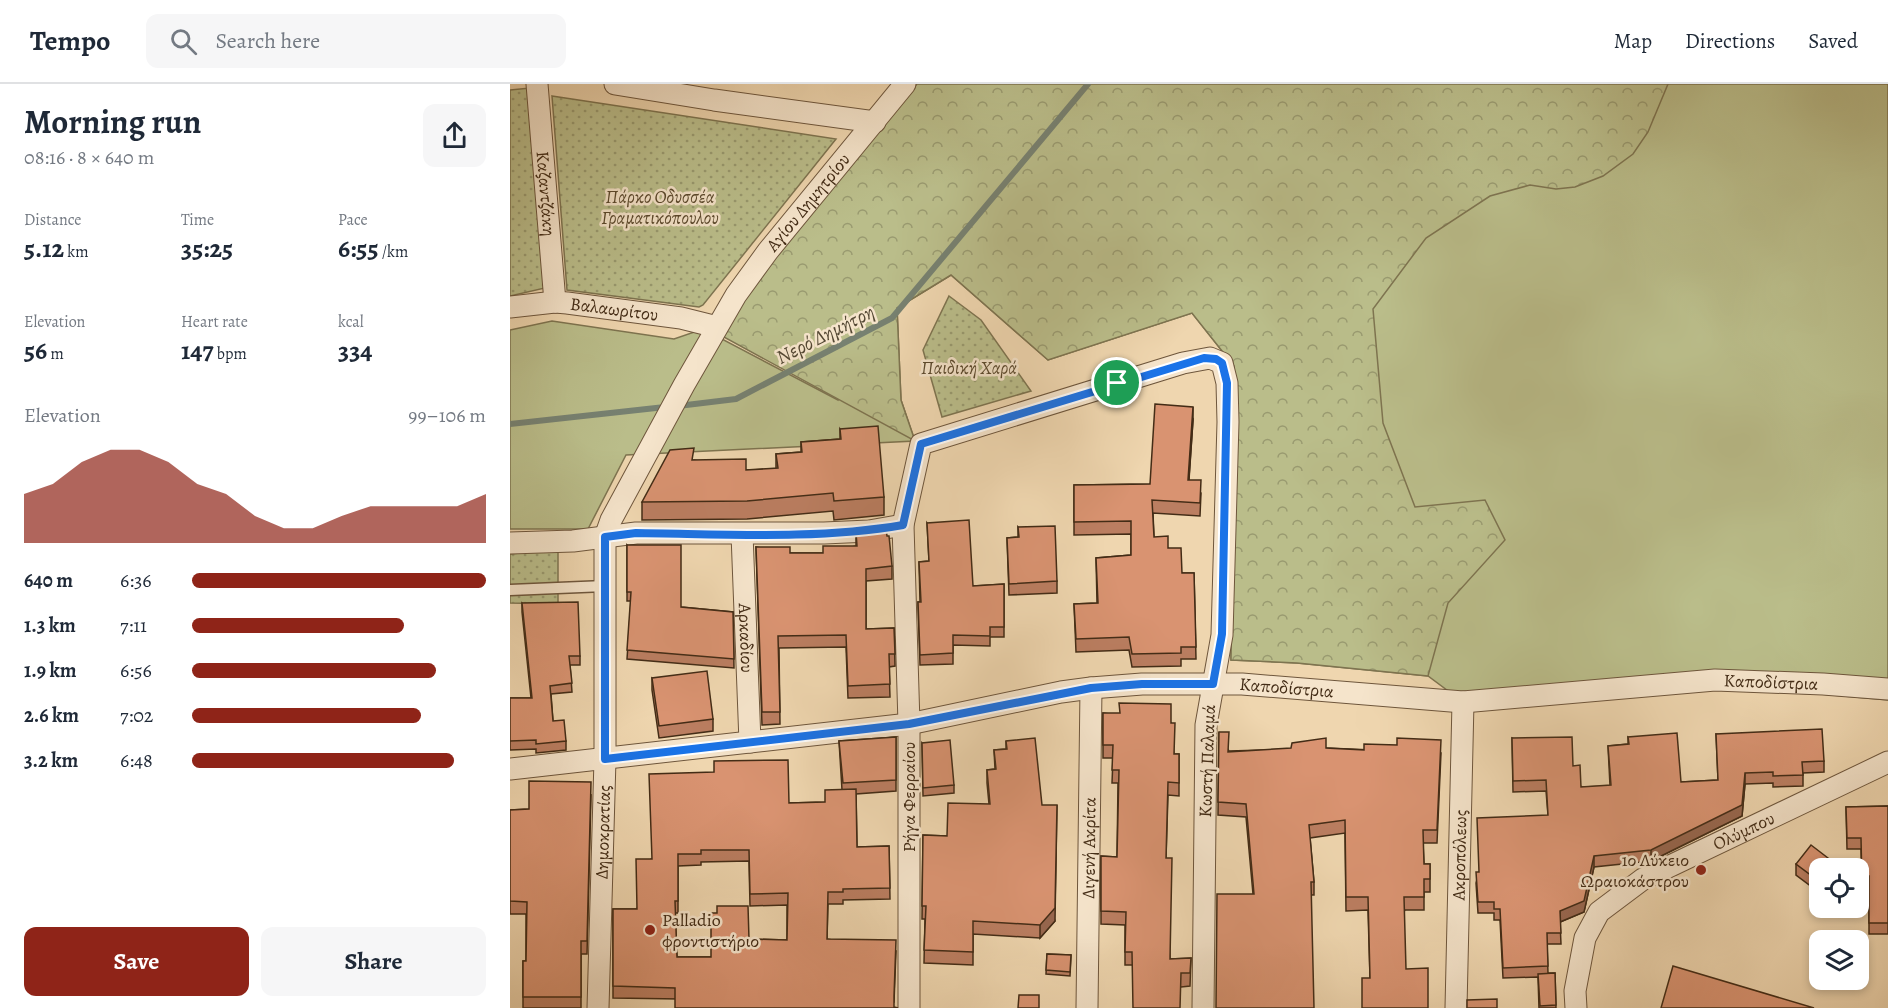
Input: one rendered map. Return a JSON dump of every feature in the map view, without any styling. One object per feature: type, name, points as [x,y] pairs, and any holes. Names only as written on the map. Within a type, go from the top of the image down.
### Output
[{"type":"street","name":"Καζαντζάκη","points":[[537,84],[555,302]]},
{"type":"street","points":[[615,84],[875,122]]},
{"type":"street","name":"Αγίου Δημητρίου","points":[[717,327],[768,251],[905,84]]},
{"type":"street","name":"Βαλαωρίτου","points":[[510,307],[555,302],[681,318],[717,327]]},
{"type":"street","name":"Δημοκρατίας","points":[[598,1008],[605,759],[605,537],[611,520],[717,327]]},
{"type":"street","name":"Κωστή Παλαμά","points":[[921,444],[1183,363],[1210,358],[1222,363],[1227,383],[1228,422],[1222,634],[1206,724],[1203,1008]]},
{"type":"street","name":"Ρήγα Φερραίου","points":[[909,1008],[909,724],[903,525],[921,444]]},
{"type":"street","points":[[510,543],[573,542],[636,533],[742,534],[869,531],[903,525]]},
{"type":"street","name":"Αρκαδίου","points":[[742,534],[750,742]]},
{"type":"street","name":"Καποδίστρια","points":[[510,770],[909,724],[1091,688],[1142,684],[1242,684],[1463,702],[1715,680],[1888,689]]},
{"type":"street","name":"Διγενή Ακρίτα","points":[[1087,1008],[1091,688]]},
{"type":"street","name":"Ακροπόλεως","points":[[1456,1008],[1463,702]]},
{"type":"street","name":"Ολύμπου","points":[[1576,1008],[1575,991],[1585,938],[1599,912],[1643,879],[1888,762]]},
{"type":"lane","points":[[510,590],[605,586]]},
{"type":"green space","points":[[917,84],[1888,84],[1888,700],[1821,694],[1715,690],[1463,702],[1428,676],[1297,663],[1231,660],[1234,366],[1192,313],[1048,360],[951,275],[897,308],[901,400],[915,441],[626,455],[588,529],[510,529],[510,330],[552,321],[674,339],[703,329],[838,400],[870,142]]},
{"type":"green space","points":[[917,84],[1668,84],[1648,132],[1633,154],[1603,176],[1575,187],[1556,189],[1530,185],[1490,196],[1426,238],[1373,309],[1383,423],[1415,507],[1485,500],[1505,540],[1448,603],[1428,676],[1297,663],[1231,660],[1234,366],[1192,313],[1048,360],[951,275],[897,308],[901,400],[915,441],[722,336],[749,290]]},
{"type":"green space","points":[[530,88],[545,288],[510,296],[510,90]]},
{"type":"green space","name":"Πάρκο Οδυσσέα Γραματικόπουλου","points":[[552,96],[836,139],[703,305],[699,307],[567,290]]},
{"type":"green space","name":"Παιδική Χαρά","points":[[949,296],[981,320],[1031,391],[942,417],[923,350]]},
{"type":"green space","points":[[558,549],[558,604],[510,603],[510,554]]},
{"type":"building","points":[[1155,404],[1193,407],[1188,480],[1201,480],[1200,503],[1152,500],[1154,537],[1168,536],[1168,548],[1181,548],[1182,573],[1194,573],[1196,647],[1181,647],[1181,653],[1132,654],[1129,637],[1076,639],[1074,604],[1098,603],[1096,558],[1131,555],[1131,521],[1074,522],[1074,485],[1150,484]]},
{"type":"building","points":[[878,426],[884,497],[834,501],[833,493],[747,501],[642,502],[670,450],[694,448],[692,460],[746,459],[746,470],[778,468],[776,454],[802,452],[801,442],[841,439],[840,429]]},
{"type":"building","points":[[969,520],[973,586],[1004,584],[1004,627],[990,627],[990,636],[953,635],[953,653],[920,655],[919,562],[929,561],[927,523]]},
{"type":"building","points":[[1055,526],[1057,581],[1009,584],[1007,538],[1019,537],[1018,527]]},
{"type":"building","points":[[886,528],[892,566],[866,569],[866,629],[894,628],[895,654],[889,654],[890,684],[848,686],[846,635],[778,636],[780,712],[762,712],[756,547],[790,547],[790,553],[823,553],[823,546],[857,546],[856,532]]},
{"type":"building","points":[[627,545],[681,545],[681,607],[733,612],[734,659],[627,650],[631,592],[627,592]]},
{"type":"building","points":[[578,602],[580,656],[569,656],[572,683],[550,686],[553,721],[564,720],[566,741],[536,744],[536,740],[510,741],[510,698],[532,698],[522,603]]},
{"type":"building","points":[[707,671],[713,719],[659,726],[652,678]]},
{"type":"building","points":[[1119,703],[1171,704],[1171,723],[1175,723],[1174,754],[1179,754],[1179,783],[1168,782],[1166,858],[1172,858],[1170,959],[1191,958],[1190,973],[1181,973],[1180,1008],[1133,1008],[1132,952],[1125,952],[1126,912],[1101,911],[1101,856],[1117,857],[1119,770],[1112,770],[1113,745],[1103,745],[1103,713],[1120,713]]},
{"type":"building","points":[[1822,729],[1824,761],[1802,762],[1803,775],[1773,776],[1773,772],[1745,773],[1742,805],[1651,850],[1594,856],[1584,901],[1560,911],[1561,933],[1547,933],[1548,966],[1503,968],[1500,909],[1494,909],[1494,902],[1478,902],[1477,818],[1548,815],[1546,780],[1513,781],[1512,738],[1572,737],[1573,766],[1580,765],[1581,787],[1611,785],[1608,746],[1629,744],[1628,737],[1677,733],[1681,782],[1718,780],[1716,734]]},
{"type":"building","points":[[1219,732],[1229,732],[1228,752],[1291,748],[1292,743],[1326,738],[1326,748],[1364,750],[1364,744],[1397,745],[1397,738],[1441,740],[1437,830],[1423,830],[1424,864],[1430,864],[1430,879],[1424,879],[1424,897],[1404,897],[1406,969],[1428,968],[1428,1008],[1362,1008],[1362,978],[1370,978],[1368,897],[1346,897],[1345,820],[1309,825],[1314,882],[1311,882],[1314,1008],[1216,1008],[1217,894],[1254,894],[1246,804],[1218,802]]},
{"type":"building","points":[[896,737],[896,780],[843,783],[839,741]]},
{"type":"building","points":[[1035,738],[1042,805],[1057,805],[1055,908],[1040,925],[973,921],[973,952],[924,950],[926,906],[922,906],[923,835],[947,836],[948,803],[990,804],[987,770],[996,769],[994,750],[1007,749],[1006,741]]},
{"type":"building","points":[[950,740],[954,785],[923,788],[922,743]]},
{"type":"building","points":[[788,760],[789,803],[825,802],[825,790],[856,789],[857,847],[889,846],[890,888],[843,889],[843,892],[828,892],[827,939],[896,940],[894,1007],[898,1008],[675,1008],[675,988],[613,986],[613,909],[637,909],[636,859],[652,859],[649,774],[714,772],[714,761]],"holes":[[[701,850],[749,850],[750,894],[788,893],[787,940],[749,939],[748,906],[717,906],[717,913],[711,913],[711,957],[677,957],[675,901],[678,901],[678,854],[701,854]]]},
{"type":"building","points":[[529,781],[591,782],[587,941],[581,941],[581,997],[523,997],[527,902],[510,901],[510,810],[529,809]]},
{"type":"building","points":[[1888,806],[1888,923],[1869,923],[1869,858],[1861,858],[1861,838],[1847,838],[1846,807]]},
{"type":"building","points":[[1811,845],[1828,858],[1809,858],[1809,874],[1796,864]]},
{"type":"building","points":[[1047,954],[1071,955],[1070,972],[1046,970]]},
{"type":"building","points":[[1673,966],[1814,1008],[1661,1008]]},
{"type":"building","points":[[1555,973],[1556,1005],[1540,1006],[1538,974]]},
{"type":"building","points":[[1019,995],[1039,995],[1039,1008],[1018,1008]]},
{"type":"building","points":[[1497,999],[1497,1008],[1467,1008],[1467,1000]]},
{"type":"waterway","name":"Νερό Δημήτρη","points":[[678,406],[736,399],[892,318],[1088,84]]},
{"type":"waterway","name":"Νερό Δημήτρη","points":[[510,424],[665,407]]},
{"type":"place","name":"1ο Λύκειο Ωραιοκάστρου","points":[[1701,870]]},
{"type":"place","name":"Palladio φροντιστήριο","points":[[650,930]]},
{"type":"route","points":[[1204,358],[1216,359],[1222,363],[1225,372],[1228,422],[1222,634],[1213,684],[1142,684],[1091,688],[909,724],[605,759],[605,537],[636,533],[824,533],[869,531],[903,525],[921,444],[1117,383],[1204,358]]}]
